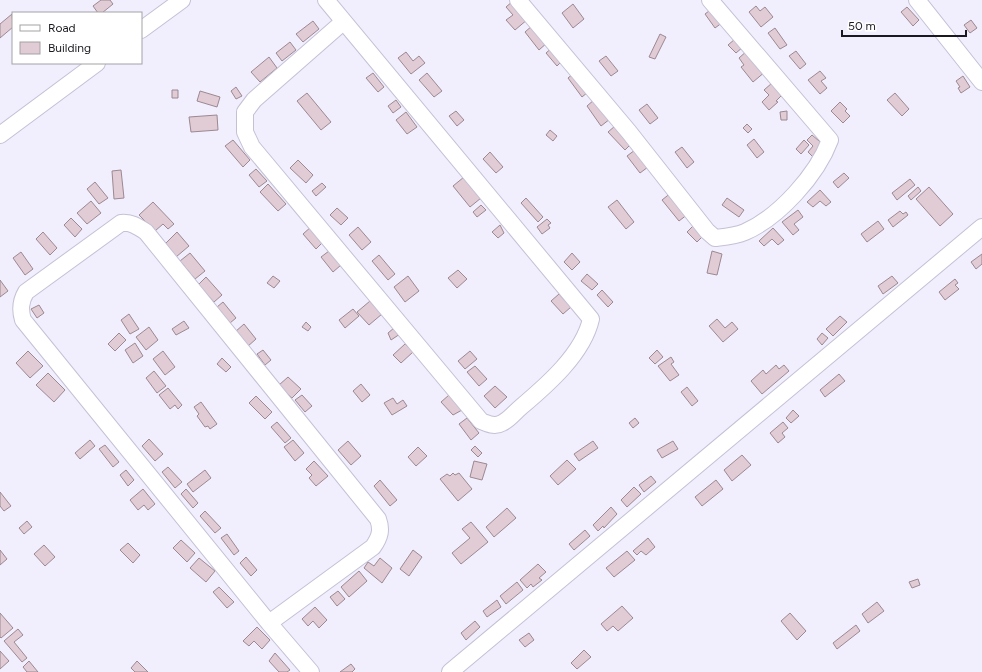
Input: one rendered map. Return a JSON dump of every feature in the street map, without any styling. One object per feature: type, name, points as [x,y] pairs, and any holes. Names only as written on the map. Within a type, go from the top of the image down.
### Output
[{"type":"street","points":[[142,29],[182,0]]},
{"type":"street","points":[[326,0],[591,319],[588,331],[575,353],[538,393],[501,424],[491,425],[481,421],[252,148],[245,132],[245,112],[254,100],[343,22]]},
{"type":"street","points":[[518,0],[629,132],[714,238],[743,233],[767,220],[792,198],[826,151],[830,140],[710,0]]},
{"type":"street","points":[[917,0],[982,82]]},
{"type":"street","points":[[0,135],[96,64]]},
{"type":"street","points":[[269,623],[373,547],[379,539],[381,527],[378,518],[146,232],[128,222],[121,223],[26,292],[22,298],[21,305],[21,312],[24,320],[269,623],[311,672]]},
{"type":"street","points":[[450,672],[982,227]]},
{"type":"building","points":[[101,0],[110,0],[113,4],[103,12],[97,12],[93,6]]},
{"type":"building","points":[[513,1],[528,19],[515,30],[506,20],[513,15],[506,7]]},
{"type":"building","points":[[573,4],[584,19],[573,28],[562,13]]},
{"type":"building","points":[[756,6],[760,11],[765,7],[773,17],[761,27],[749,12]]},
{"type":"building","points":[[907,7],[919,20],[913,26],[901,12]]},
{"type":"building","points":[[713,8],[723,22],[715,28],[705,14]]},
{"type":"building","points":[[12,14],[12,28],[0,38],[0,24]]},
{"type":"building","points":[[971,20],[977,28],[970,33],[964,25]]},
{"type":"building","points":[[313,21],[319,29],[303,42],[296,34]]},
{"type":"building","points":[[533,25],[548,42],[539,50],[525,32]]},
{"type":"building","points":[[775,28],[787,45],[780,49],[768,33]]},
{"type":"building","points":[[660,34],[666,37],[655,59],[649,57]]},
{"type":"building","points":[[735,39],[743,47],[736,53],[728,45]]},
{"type":"building","points":[[290,42],[296,50],[282,61],[276,53]]},
{"type":"building","points":[[553,47],[563,60],[557,66],[546,53]]},
{"type":"building","points":[[748,50],[766,71],[753,82],[741,67],[744,65],[739,58]]},
{"type":"building","points":[[796,51],[806,64],[800,69],[789,56]]},
{"type":"building","points":[[406,52],[413,61],[419,56],[425,63],[411,74],[398,58]]},
{"type":"building","points":[[606,56],[618,71],[611,76],[599,61]]},
{"type":"building","points":[[269,57],[277,68],[260,82],[251,72]]},
{"type":"building","points":[[820,71],[826,78],[821,81],[827,88],[820,94],[808,80]]},
{"type":"building","points":[[373,73],[384,87],[378,92],[366,78]]},
{"type":"building","points":[[427,73],[442,91],[434,97],[419,80]]},
{"type":"building","points":[[574,73],[588,92],[582,97],[568,78]]},
{"type":"building","points":[[963,76],[970,87],[961,93],[958,88],[960,87],[956,81]]},
{"type":"building","points":[[772,83],[782,95],[776,101],[778,102],[769,110],[762,102],[769,95],[764,90]]},
{"type":"building","points":[[236,87],[242,96],[236,99],[231,91]]},
{"type":"building","points":[[172,90],[178,90],[178,98],[172,98]]},
{"type":"building","points":[[200,91],[220,97],[217,107],[197,101]]},
{"type":"building","points":[[307,93],[331,122],[321,130],[297,101]]},
{"type":"building","points":[[895,93],[909,109],[902,116],[887,100]]},
{"type":"building","points":[[595,99],[610,119],[601,126],[587,106]]},
{"type":"building","points":[[396,100],[401,107],[393,113],[388,106]]},
{"type":"building","points":[[840,102],[847,109],[845,111],[850,116],[843,123],[831,111]]},
{"type":"building","points":[[647,104],[658,118],[650,124],[639,110]]},
{"type":"building","points":[[456,111],[464,120],[457,126],[449,116]]},
{"type":"building","points":[[787,111],[787,120],[781,120],[780,112]]},
{"type":"building","points":[[406,112],[417,127],[407,134],[396,120]]},
{"type":"building","points":[[217,115],[218,130],[191,132],[189,117]]},
{"type":"building","points":[[747,124],[752,129],[748,133],[743,128]]},
{"type":"building","points":[[615,126],[632,143],[625,150],[608,132]]},
{"type":"building","points":[[550,130],[557,136],[553,141],[546,135]]},
{"type":"building","points":[[812,135],[825,146],[814,158],[808,152],[813,146],[807,140]]},
{"type":"building","points":[[754,139],[764,152],[757,158],[747,145]]},
{"type":"building","points":[[233,140],[250,160],[243,167],[225,146]]},
{"type":"building","points":[[804,140],[809,145],[801,154],[796,149]]},
{"type":"building","points":[[682,147],[694,162],[687,168],[675,152]]},
{"type":"building","points":[[635,150],[648,167],[640,173],[627,156]]},
{"type":"building","points":[[490,152],[503,167],[496,173],[483,159]]},
{"type":"building","points":[[298,160],[313,175],[306,183],[290,168]]},
{"type":"building","points":[[256,169],[267,181],[259,187],[249,175]]},
{"type":"building","points":[[121,170],[124,198],[114,199],[112,171]]},
{"type":"building","points":[[844,173],[849,178],[838,188],[833,182]]},
{"type":"building","points":[[464,177],[481,198],[470,207],[453,186]]},
{"type":"building","points":[[910,179],[915,185],[897,200],[892,193]]},
{"type":"building","points":[[95,182],[108,198],[99,204],[87,189]]},
{"type":"building","points":[[322,183],[326,187],[316,196],[312,191]]},
{"type":"building","points":[[268,184],[286,204],[278,211],[260,192]]},
{"type":"building","points":[[918,187],[921,191],[911,200],[908,196]]},
{"type":"building","points":[[929,187],[953,214],[940,226],[916,199]]},
{"type":"building","points":[[820,190],[831,202],[826,206],[820,201],[813,207],[807,202]]},
{"type":"building","points":[[672,192],[688,214],[679,221],[662,200]]},
{"type":"building","points":[[526,198],[543,217],[538,222],[521,203]]},
{"type":"building","points":[[727,198],[744,210],[739,217],[722,205]]},
{"type":"building","points":[[617,200],[634,222],[626,229],[608,207]]},
{"type":"building","points":[[91,201],[101,213],[87,224],[77,213]]},
{"type":"building","points":[[153,202],[174,224],[168,229],[163,224],[155,231],[139,215]]},
{"type":"building","points":[[481,205],[486,210],[477,217],[473,212]]},
{"type":"building","points":[[337,208],[348,218],[341,225],[330,215]]},
{"type":"building","points":[[798,210],[803,217],[794,224],[799,230],[793,235],[782,222]]},
{"type":"building","points":[[900,211],[903,214],[906,212],[908,215],[893,227],[888,220]]},
{"type":"building","points":[[71,218],[82,229],[75,237],[64,225]]},
{"type":"building","points":[[547,219],[551,223],[548,225],[550,228],[542,234],[537,227]]},
{"type":"building","points":[[878,221],[884,229],[867,242],[861,234]]},
{"type":"building","points":[[500,225],[504,233],[498,238],[492,232]]},
{"type":"building","points":[[694,225],[704,235],[697,242],[687,232]]},
{"type":"building","points":[[312,226],[324,241],[316,249],[303,234]]},
{"type":"building","points":[[358,227],[371,242],[362,250],[349,235]]},
{"type":"building","points":[[773,228],[784,240],[778,245],[772,239],[764,246],[759,241]]},
{"type":"building","points":[[43,232],[57,248],[50,255],[36,239]]},
{"type":"building","points":[[177,232],[189,246],[176,257],[165,244]]},
{"type":"building","points":[[329,251],[341,265],[333,272],[321,257]]},
{"type":"building","points":[[712,251],[722,254],[717,275],[707,273]]},
{"type":"building","points":[[21,252],[33,269],[25,275],[13,258]]},
{"type":"building","points":[[190,253],[205,271],[195,279],[180,261]]},
{"type":"building","points":[[572,253],[580,262],[572,270],[564,262]]},
{"type":"building","points":[[982,254],[982,264],[976,269],[971,262]]},
{"type":"building","points":[[379,255],[395,274],[388,280],[372,261]]},
{"type":"building","points":[[458,270],[467,279],[457,288],[448,278]]},
{"type":"building","points":[[587,274],[598,284],[592,290],[581,281]]},
{"type":"building","points":[[273,276],[280,281],[274,288],[267,283]]},
{"type":"building","points":[[408,276],[419,291],[405,302],[394,287]]},
{"type":"building","points":[[892,276],[898,283],[883,294],[878,286]]},
{"type":"building","points":[[206,277],[222,295],[214,302],[198,285]]},
{"type":"building","points":[[955,279],[958,283],[955,285],[959,289],[945,300],[939,292]]},
{"type":"building","points":[[0,280],[8,291],[0,297]]},
{"type":"building","points":[[602,290],[613,302],[608,307],[597,295]]},
{"type":"building","points":[[559,294],[571,307],[563,314],[551,301]]},
{"type":"building","points":[[370,301],[382,314],[369,325],[357,312]]},
{"type":"building","points":[[223,302],[236,318],[230,323],[217,307]]},
{"type":"building","points":[[39,305],[44,313],[37,318],[31,309]]},
{"type":"building","points":[[353,309],[359,316],[345,328],[339,320]]},
{"type":"building","points":[[129,314],[139,329],[130,334],[121,320]]},
{"type":"building","points":[[840,316],[847,322],[833,336],[826,329]]},
{"type":"building","points":[[717,319],[725,328],[732,322],[738,329],[723,342],[709,326]]},
{"type":"building","points":[[184,321],[189,328],[176,335],[172,329]]},
{"type":"building","points":[[306,322],[311,327],[308,331],[302,327]]},
{"type":"building","points":[[244,324],[256,339],[247,347],[235,332]]},
{"type":"building","points":[[149,327],[158,340],[146,350],[136,337]]},
{"type":"building","points":[[394,328],[400,334],[391,340],[388,333]]},
{"type":"building","points":[[119,333],[126,340],[115,351],[108,344]]},
{"type":"building","points":[[822,333],[828,338],[822,345],[817,339]]},
{"type":"building","points":[[135,343],[143,356],[133,363],[125,350]]},
{"type":"building","points":[[405,344],[413,352],[401,363],[393,355]]},
{"type":"building","points":[[263,350],[271,360],[265,365],[257,354]]},
{"type":"building","points":[[657,350],[663,357],[655,364],[649,358]]},
{"type":"building","points":[[28,351],[43,366],[30,378],[16,363]]},
{"type":"building","points":[[163,351],[175,367],[165,375],[153,359]]},
{"type":"building","points":[[470,351],[477,359],[465,369],[458,361]]},
{"type":"building","points":[[671,357],[674,362],[671,364],[679,375],[670,381],[658,366]]},
{"type":"building","points":[[222,358],[231,367],[226,372],[217,364]]},
{"type":"building","points":[[776,365],[779,369],[784,365],[789,371],[762,394],[751,381],[763,370],[766,374]]},
{"type":"building","points":[[475,366],[487,379],[479,386],[467,372]]},
{"type":"building","points":[[154,371],[166,386],[157,393],[146,378]]},
{"type":"building","points":[[48,373],[65,390],[54,402],[36,385]]},
{"type":"building","points":[[839,374],[845,381],[825,397],[820,390]]},
{"type":"building","points":[[288,377],[301,389],[292,398],[279,385]]},
{"type":"building","points":[[361,384],[370,395],[362,402],[353,391]]},
{"type":"building","points":[[495,386],[507,397],[495,408],[484,396]]},
{"type":"building","points":[[687,387],[698,401],[692,406],[681,392]]},
{"type":"building","points":[[168,388],[182,405],[178,409],[175,405],[170,409],[159,395]]},
{"type":"building","points":[[302,395],[312,406],[305,412],[295,400]]},
{"type":"building","points":[[449,395],[462,410],[453,415],[441,402]]},
{"type":"building","points":[[256,396],[272,412],[265,419],[249,403]]},
{"type":"building","points":[[393,398],[397,404],[403,400],[407,406],[392,415],[384,403]]},
{"type":"building","points":[[201,402],[217,424],[210,429],[208,426],[205,427],[197,416],[199,414],[194,407]]},
{"type":"building","points":[[793,410],[799,416],[791,423],[786,418]]},
{"type":"building","points":[[467,418],[479,433],[471,440],[459,424]]},
{"type":"building","points":[[635,418],[639,423],[633,428],[629,423]]},
{"type":"building","points":[[277,422],[291,438],[285,443],[271,427]]},
{"type":"building","points":[[783,422],[788,428],[782,433],[785,437],[778,443],[770,433]]},
{"type":"building","points":[[149,439],[163,454],[155,461],[142,446]]},
{"type":"building","points":[[90,440],[95,446],[80,459],[75,453]]},
{"type":"building","points":[[293,440],[304,453],[295,461],[284,447]]},
{"type":"building","points":[[348,441],[361,456],[351,465],[338,450]]},
{"type":"building","points":[[593,441],[598,448],[579,461],[574,454]]},
{"type":"building","points":[[673,441],[678,449],[662,458],[657,450]]},
{"type":"building","points":[[105,445],[119,462],[113,467],[99,449]]},
{"type":"building","points":[[475,446],[482,453],[478,457],[471,450]]},
{"type":"building","points":[[418,447],[427,456],[416,466],[408,457]]},
{"type":"building","points":[[742,455],[751,465],[732,481],[724,470]]},
{"type":"building","points":[[567,460],[576,469],[558,485],[550,476]]},
{"type":"building","points":[[314,461],[328,476],[316,486],[309,478],[312,475],[306,469]]},
{"type":"building","points":[[474,461],[487,464],[482,480],[470,477]]},
{"type":"building","points":[[168,467],[182,482],[175,488],[162,472]]},
{"type":"building","points":[[126,470],[134,480],[128,486],[120,475]]},
{"type":"building","points":[[205,470],[211,478],[193,492],[187,484]]},
{"type":"building","points":[[453,473],[455,475],[459,473],[472,489],[458,501],[440,479],[447,474],[450,476]]},
{"type":"building","points":[[651,476],[656,482],[644,492],[639,485]]},
{"type":"building","points":[[380,480],[397,500],[390,506],[374,486]]},
{"type":"building","points":[[716,480],[723,489],[702,506],[695,497]]},
{"type":"building","points":[[634,487],[641,494],[627,507],[621,500]]},
{"type":"building","points":[[143,489],[155,504],[148,510],[144,505],[138,510],[130,500]]},
{"type":"building","points":[[186,489],[198,503],[193,508],[181,494]]},
{"type":"building","points":[[0,492],[11,506],[4,511],[0,506]]},
{"type":"building","points":[[611,507],[617,514],[604,528],[603,526],[598,531],[593,525]]},
{"type":"building","points":[[507,508],[516,518],[494,537],[486,527]]},
{"type":"building","points":[[205,511],[221,528],[215,533],[200,516]]},
{"type":"building","points":[[27,521],[32,527],[24,534],[19,528]]},
{"type":"building","points":[[471,522],[488,542],[461,564],[452,553],[470,538],[462,529]]},
{"type":"building","points":[[585,530],[590,536],[574,550],[569,544]]},
{"type":"building","points":[[227,534],[239,551],[234,555],[221,538]]},
{"type":"building","points":[[648,538],[655,547],[646,555],[641,551],[637,555],[633,551]]},
{"type":"building","points":[[181,540],[195,553],[187,562],[173,548]]},
{"type":"building","points":[[128,543],[140,555],[133,563],[120,550]]},
{"type":"building","points":[[44,545],[55,557],[45,566],[34,554]]},
{"type":"building","points":[[0,550],[7,559],[0,565]]},
{"type":"building","points":[[413,550],[422,557],[409,576],[400,569]]},
{"type":"building","points":[[627,551],[635,560],[614,577],[606,568]]},
{"type":"building","points":[[246,557],[257,570],[251,576],[240,563]]},
{"type":"building","points":[[199,558],[215,571],[206,582],[190,568]]},
{"type":"building","points":[[380,558],[392,568],[382,583],[364,568],[368,562],[374,566]]},
{"type":"building","points":[[538,564],[546,572],[539,578],[542,580],[533,587],[531,584],[527,588],[520,580]]},
{"type":"building","points":[[359,571],[367,581],[349,597],[341,587]]},
{"type":"building","points":[[918,579],[920,585],[912,588],[909,582]]},
{"type":"building","points":[[517,582],[523,590],[506,604],[500,596]]},
{"type":"building","points":[[219,587],[234,602],[227,608],[213,592]]},
{"type":"building","points":[[338,591],[345,599],[337,606],[330,597]]},
{"type":"building","points":[[497,600],[501,607],[487,617],[483,611]]},
{"type":"building","points":[[877,602],[884,611],[868,623],[862,614]]},
{"type":"building","points":[[622,606],[633,618],[618,631],[613,626],[607,631],[601,624]]},
{"type":"building","points":[[315,607],[327,620],[319,628],[313,621],[308,626],[302,619]]},
{"type":"building","points":[[0,613],[13,628],[1,638],[0,637]]},
{"type":"building","points":[[790,613],[806,631],[797,640],[781,621]]},
{"type":"building","points":[[475,621],[480,627],[466,640],[461,633]]},
{"type":"building","points":[[856,625],[860,631],[837,649],[833,643]]},
{"type":"building","points":[[257,627],[270,640],[262,649],[254,641],[249,646],[243,641]]},
{"type":"building","points":[[18,629],[23,635],[14,642],[27,658],[22,662],[4,641]]},
{"type":"building","points":[[529,633],[534,640],[525,647],[519,640]]},
{"type":"building","points":[[584,650],[591,657],[577,669],[571,663]]},
{"type":"building","points":[[0,651],[9,661],[0,669]]},
{"type":"building","points":[[275,653],[290,670],[287,672],[279,672],[269,661]]},
{"type":"building","points":[[29,661],[38,672],[27,672],[23,667]]},
{"type":"building","points":[[137,661],[148,672],[135,672],[131,668]]},
{"type":"building","points":[[351,664],[355,669],[352,672],[340,672]]}]
